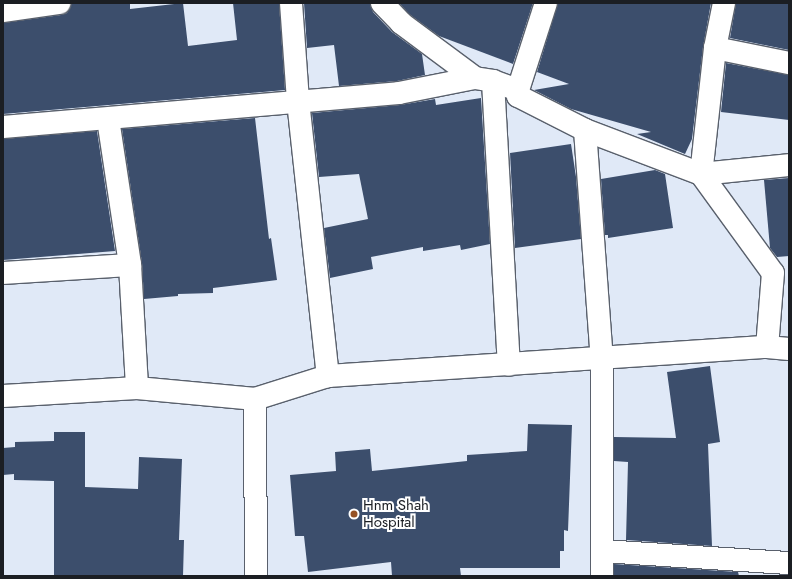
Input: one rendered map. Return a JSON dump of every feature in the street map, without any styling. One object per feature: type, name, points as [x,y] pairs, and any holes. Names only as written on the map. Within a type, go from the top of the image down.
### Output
[{"type":"street","points":[[3,11],[59,3]]},
{"type":"street","points":[[291,3],[298,101],[328,376]]},
{"type":"street","points":[[382,3],[401,23],[484,80],[518,90]]},
{"type":"street","points":[[546,3],[518,90],[518,96],[585,130],[701,174],[789,165]]},
{"type":"street","points":[[724,3],[715,48],[701,174],[773,273],[767,347]]},
{"type":"street","points":[[715,48],[789,63]]},
{"type":"street","points":[[3,127],[262,106],[298,101],[399,94],[484,80]]},
{"type":"street","points":[[484,80],[509,365]]},
{"type":"street","points":[[108,119],[130,265],[137,388]]},
{"type":"street","points":[[585,130],[602,359],[602,576]]},
{"type":"street","points":[[3,273],[130,265]]},
{"type":"street","points":[[3,396],[137,388],[255,399],[328,376],[767,347],[789,349]]},
{"type":"street","points":[[255,399],[256,576]]},
{"type":"street","points":[[602,551],[789,563]]},
{"type":"building","points":[[71,3],[130,3],[130,9],[183,3],[188,46],[237,40],[233,3],[279,3],[285,90],[3,114],[3,23],[61,15],[67,13]]},
{"type":"building","points":[[304,3],[370,3],[373,12],[392,32],[422,54],[425,75],[397,81],[339,86],[334,45],[307,48]]},
{"type":"building","points":[[399,3],[533,3],[513,64],[439,36],[409,14]]},
{"type":"building","points":[[558,3],[711,3],[703,47],[692,139],[685,154],[637,134],[651,132],[571,109],[534,90],[569,84],[537,72]]},
{"type":"building","points":[[736,3],[789,3],[789,50],[730,38]]},
{"type":"building","points":[[726,63],[789,75],[789,120],[721,112]]},
{"type":"building","points":[[481,98],[490,244],[461,250],[460,245],[423,251],[423,247],[371,257],[373,269],[330,278],[324,228],[368,219],[359,174],[319,177],[312,113],[400,105],[435,99],[436,105]]},
{"type":"building","points":[[255,118],[269,239],[271,238],[277,280],[213,288],[213,293],[178,294],[178,296],[144,299],[142,263],[122,129]]},
{"type":"building","points":[[97,131],[115,251],[3,260],[3,139]]},
{"type":"building","points":[[571,144],[576,177],[581,239],[515,248],[510,153]]},
{"type":"building","points":[[655,170],[665,174],[673,228],[608,238],[608,235],[605,235],[601,179]]},
{"type":"building","points":[[789,178],[789,256],[777,257],[770,248],[764,180]]},
{"type":"building","points":[[710,366],[720,442],[708,444],[712,546],[626,540],[628,462],[614,461],[614,437],[676,438],[667,372]]},
{"type":"building","points":[[528,424],[572,425],[568,531],[564,530],[564,551],[560,551],[560,568],[460,568],[461,576],[392,576],[391,562],[308,572],[304,536],[295,536],[290,475],[336,471],[335,452],[370,449],[372,471],[467,461],[467,455],[527,451]]},
{"type":"building","points":[[54,432],[85,432],[85,487],[138,489],[139,457],[182,459],[179,540],[184,540],[183,576],[54,576],[54,481],[14,480],[14,474],[3,475],[3,448],[15,447],[15,442],[54,441]]},
{"type":"building","points":[[614,564],[738,572],[739,576],[614,576]]},
{"type":"place","name":"Hnm Shah Hospital","points":[[354,514]]}]
